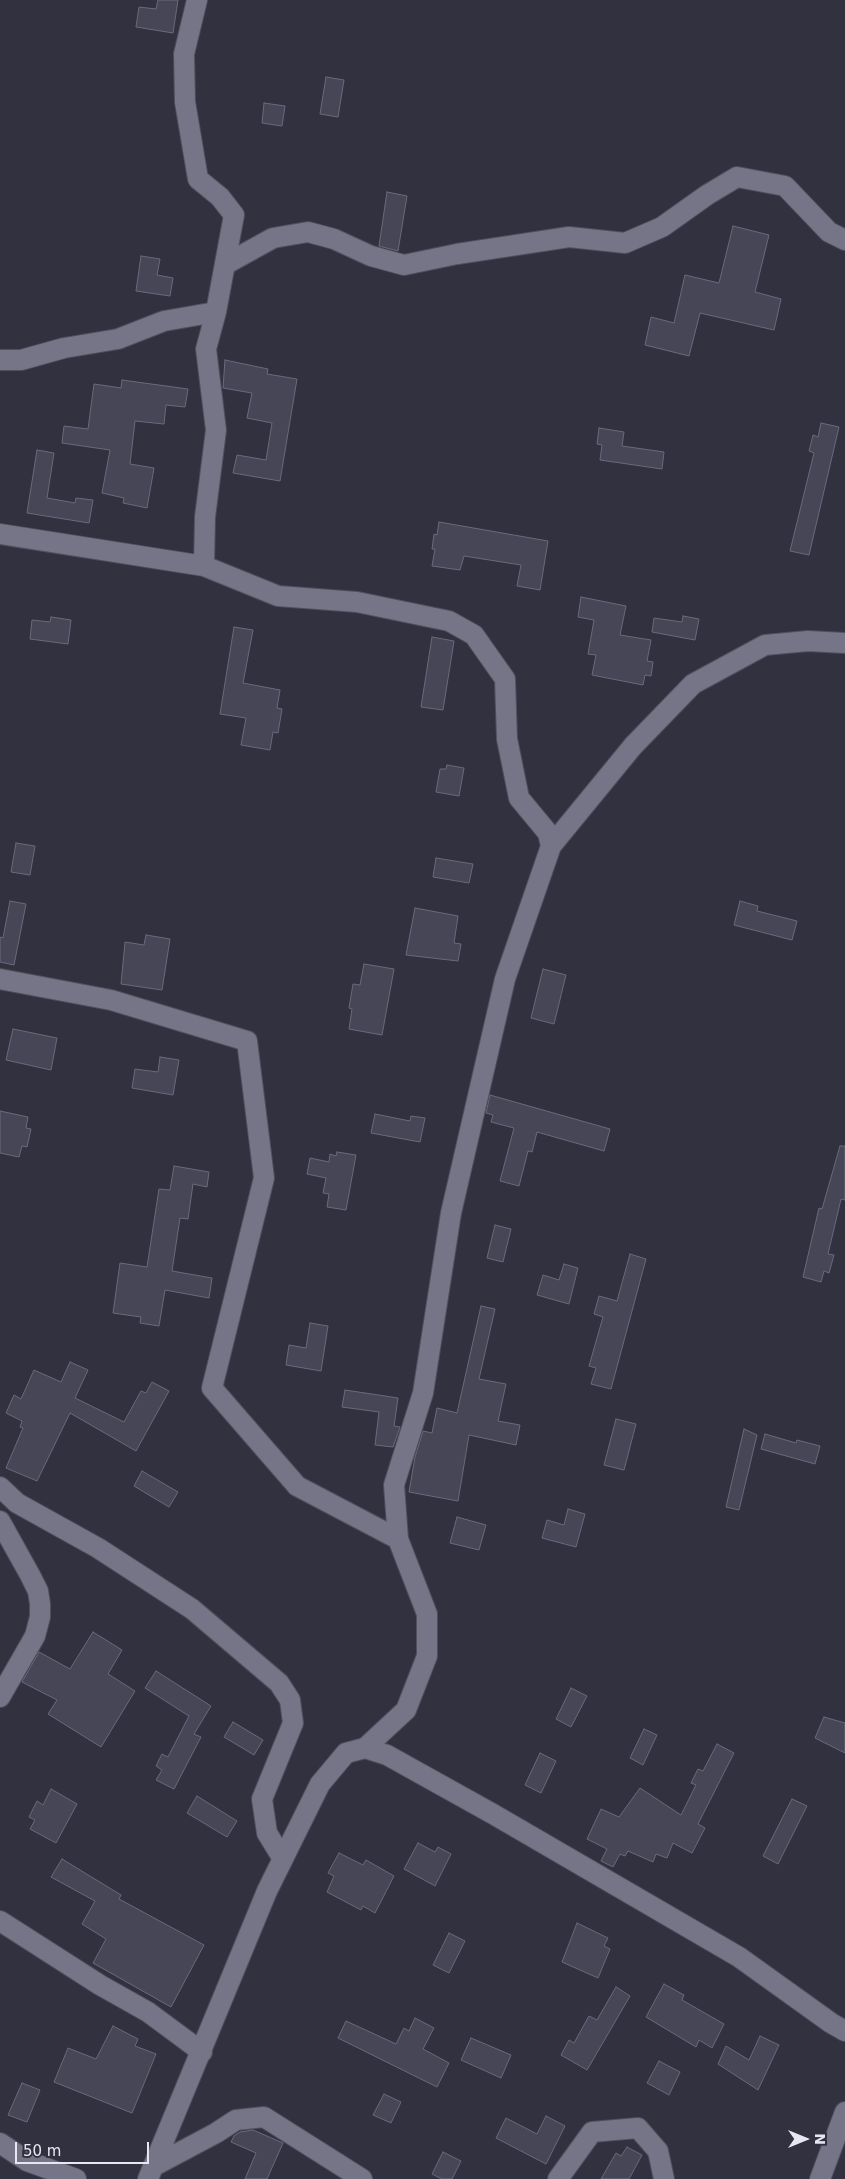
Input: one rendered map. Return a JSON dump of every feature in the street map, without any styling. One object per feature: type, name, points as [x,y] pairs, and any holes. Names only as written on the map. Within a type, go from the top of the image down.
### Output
[{"type":"street","points":[[197,0],[184,54],[185,102],[198,179],[220,197],[234,215],[216,312],[206,349],[216,430],[205,517],[204,566]]},
{"type":"street","points":[[226,264],[273,238],[308,232],[334,238],[371,256],[404,265],[457,254],[569,237],[625,243],[662,227],[707,195],[737,177],[785,186],[829,232],[845,240]]},
{"type":"street","points":[[0,360],[22,360],[64,348],[118,339],[164,322],[216,312]]},
{"type":"street","points":[[0,534],[204,566],[278,596],[367,604],[449,621],[474,635],[505,679],[507,739],[519,798],[548,833],[550,846]]},
{"type":"street","points":[[151,2172],[202,2052],[227,1985],[283,1859],[320,1784],[346,1753],[365,1748],[406,1710],[427,1656],[427,1614],[398,1539],[394,1485],[423,1393],[451,1213],[505,979],[550,846],[633,746],[694,684],[765,645],[808,641],[845,643]]},
{"type":"street","points":[[0,979],[111,1000],[247,1041],[264,1178],[212,1388],[297,1486],[398,1539]]},
{"type":"street","points":[[0,1487],[17,1503],[98,1548],[192,1609],[279,1683],[290,1700],[293,1723],[262,1799],[267,1833],[283,1859]]},
{"type":"street","points":[[0,1521],[38,1591],[40,1618],[35,1636],[0,1698]]},
{"type":"street","points":[[365,1748],[386,1755],[485,1809],[739,1957],[845,2031]]},
{"type":"street","points":[[0,1921],[100,1985],[148,2012],[202,2052]]},
{"type":"street","points":[[820,2179],[845,2112]]},
{"type":"street","points":[[151,2172],[236,2120],[264,2117],[362,2179]]},
{"type":"street","points":[[558,2179],[592,2132],[638,2128],[658,2151],[664,2179]]},
{"type":"street","points":[[0,2143],[27,2161],[76,2179]]},
{"type":"building","points":[[158,0],[178,0],[173,33],[136,27],[139,7],[156,9]]},
{"type":"building","points":[[326,77],[344,80],[338,117],[320,114]]},
{"type":"building","points":[[264,103],[285,106],[282,126],[262,123]]},
{"type":"building","points":[[387,192],[407,196],[398,251],[379,246]]},
{"type":"building","points":[[733,226],[769,235],[755,292],[781,299],[774,330],[700,313],[689,356],[645,345],[651,317],[674,323],[685,275],[719,283]]},
{"type":"building","points":[[141,256],[160,259],[157,275],[173,278],[170,296],[136,291]]},
{"type":"building","points":[[225,360],[268,369],[267,374],[297,379],[280,481],[233,473],[237,455],[266,460],[272,423],[247,418],[252,393],[223,388]]},
{"type":"building","points":[[122,380],[188,389],[185,407],[166,405],[164,424],[135,421],[130,464],[154,468],[147,508],[123,503],[124,498],[102,493],[110,450],[62,443],[64,426],[88,429],[94,384],[121,388]]},
{"type":"building","points":[[821,423],[839,427],[809,555],[790,551],[814,453],[809,451],[813,435],[818,437]]},
{"type":"building","points":[[599,428],[624,432],[622,446],[664,452],[662,469],[600,460],[602,445],[597,444]]},
{"type":"building","points":[[37,450],[54,453],[47,498],[75,503],[76,498],[93,500],[89,523],[27,513]]},
{"type":"building","points":[[439,522],[548,541],[540,590],[517,586],[521,565],[464,556],[460,570],[432,566],[435,549],[432,549],[434,534],[437,535]]},
{"type":"building","points":[[581,597],[626,606],[620,635],[651,640],[647,661],[653,662],[651,676],[645,675],[643,685],[592,675],[596,655],[588,654],[594,620],[578,617]]},
{"type":"building","points":[[683,616],[699,619],[695,640],[652,632],[654,618],[682,622]]},
{"type":"building","points":[[51,617],[71,620],[68,644],[30,639],[32,620],[50,622]]},
{"type":"building","points":[[234,627],[253,630],[243,683],[280,690],[277,708],[282,709],[278,733],[273,732],[270,750],[241,745],[246,718],[220,714]]},
{"type":"building","points":[[432,637],[454,641],[443,710],[421,707]]},
{"type":"building","points":[[447,765],[464,768],[459,796],[436,792],[440,769],[446,769]]},
{"type":"building","points":[[16,843],[35,846],[30,875],[11,872]]},
{"type":"building","points":[[436,858],[473,864],[469,883],[433,877]]},
{"type":"building","points":[[10,901],[26,904],[14,965],[0,962],[0,937],[3,938]]},
{"type":"building","points":[[740,901],[758,906],[757,911],[797,921],[792,940],[734,925]]},
{"type":"building","points":[[415,908],[458,916],[454,943],[461,944],[458,961],[406,955]]},
{"type":"building","points":[[146,935],[170,939],[162,990],[121,984],[125,942],[144,945]]},
{"type":"building","points":[[364,964],[394,969],[382,1035],[349,1029],[352,1009],[349,1008],[353,984],[360,985]]},
{"type":"building","points":[[543,969],[566,975],[554,1024],[531,1018]]},
{"type":"building","points":[[13,1029],[57,1038],[51,1070],[6,1060]]},
{"type":"building","points":[[160,1057],[179,1060],[173,1095],[132,1088],[135,1069],[158,1072]]},
{"type":"building","points":[[490,1095],[610,1129],[604,1151],[537,1132],[532,1152],[528,1151],[519,1186],[500,1181],[514,1128],[491,1122],[493,1115],[486,1113]]},
{"type":"building","points":[[0,1111],[28,1117],[26,1128],[31,1129],[27,1147],[22,1146],[19,1157],[0,1153]]},
{"type":"building","points":[[375,1114],[410,1121],[411,1116],[425,1118],[420,1142],[371,1133]]},
{"type":"building","points":[[840,1146],[845,1146],[845,1200],[841,1199],[828,1254],[834,1255],[829,1273],[824,1271],[821,1282],[803,1277],[819,1208],[822,1209]]},
{"type":"building","points":[[337,1152],[356,1155],[346,1210],[327,1207],[329,1194],[323,1193],[326,1178],[307,1174],[310,1158],[329,1162],[330,1154],[336,1156]]},
{"type":"building","points":[[174,1166],[209,1172],[207,1187],[193,1184],[188,1219],[180,1218],[172,1271],[212,1278],[209,1298],[165,1290],[159,1326],[140,1323],[141,1317],[113,1313],[120,1263],[147,1267],[159,1189],[170,1190]]},
{"type":"building","points":[[495,1225],[511,1229],[503,1262],[487,1258]]},
{"type":"building","points":[[630,1254],[646,1259],[611,1389],[591,1384],[596,1368],[589,1366],[603,1317],[594,1314],[599,1296],[617,1301]]},
{"type":"building","points":[[564,1264],[578,1268],[569,1304],[537,1295],[543,1275],[559,1280]]},
{"type":"building","points":[[481,1306],[495,1309],[479,1379],[506,1384],[498,1421],[520,1425],[516,1445],[469,1435],[458,1501],[409,1492],[415,1457],[423,1431],[432,1433],[437,1408],[457,1413]]},
{"type":"building","points":[[310,1323],[328,1326],[321,1371],[286,1365],[289,1345],[306,1348]]},
{"type":"building","points":[[70,1362],[88,1370],[75,1398],[124,1422],[141,1391],[146,1393],[152,1382],[169,1391],[136,1451],[70,1413],[37,1481],[6,1468],[23,1428],[20,1427],[22,1421],[6,1413],[14,1395],[21,1399],[34,1370],[61,1382]]},
{"type":"building","points":[[345,1390],[398,1398],[394,1426],[400,1427],[393,1447],[375,1445],[379,1412],[342,1407]]},
{"type":"building","points":[[616,1419],[636,1424],[624,1470],[604,1465]]},
{"type":"building","points":[[744,1429],[757,1435],[739,1510],[726,1507]]},
{"type":"building","points":[[765,1434],[796,1443],[797,1440],[820,1446],[815,1464],[761,1449]]},
{"type":"building","points":[[142,1471],[178,1492],[169,1507],[134,1486]]},
{"type":"building","points":[[568,1509],[585,1514],[576,1547],[542,1538],[547,1520],[564,1525]]},
{"type":"building","points":[[457,1517],[486,1525],[479,1550],[450,1543]]},
{"type":"building","points":[[93,1632],[122,1650],[108,1674],[135,1691],[101,1747],[48,1714],[57,1700],[22,1682],[39,1652],[70,1669]]},
{"type":"building","points":[[156,1671],[211,1706],[194,1734],[201,1737],[174,1789],[156,1780],[162,1770],[156,1766],[162,1754],[168,1757],[189,1716],[145,1688]]},
{"type":"building","points":[[571,1688],[587,1696],[571,1727],[556,1719]]},
{"type":"building","points":[[824,1717],[845,1723],[845,1753],[815,1738]]},
{"type":"building","points":[[233,1722],[263,1740],[254,1755],[224,1737]]},
{"type":"building","points":[[644,1729],[657,1735],[643,1765],[630,1758]]},
{"type":"building","points":[[717,1744],[734,1753],[698,1824],[705,1828],[692,1853],[673,1843],[667,1858],[656,1854],[653,1862],[628,1851],[625,1856],[620,1854],[613,1867],[601,1861],[607,1849],[587,1839],[601,1809],[619,1817],[640,1788],[681,1815],[696,1785],[691,1783],[698,1769],[703,1771]]},
{"type":"building","points":[[540,1753],[556,1761],[541,1793],[525,1785]]},
{"type":"building","points":[[51,1789],[77,1804],[56,1843],[30,1829],[35,1820],[29,1817],[37,1801],[43,1805]]},
{"type":"building","points":[[197,1796],[237,1821],[227,1837],[187,1813]]},
{"type":"building","points":[[792,1799],[807,1806],[778,1864],[763,1856]]},
{"type":"building","points":[[418,1843],[435,1852],[438,1847],[451,1854],[435,1886],[404,1869]]},
{"type":"building","points":[[339,1853],[363,1865],[366,1860],[394,1876],[375,1913],[363,1906],[361,1910],[327,1892],[334,1876],[328,1873]]},
{"type":"building","points":[[62,1859],[121,1895],[119,1899],[204,1945],[171,2007],[93,1963],[106,1939],[82,1924],[95,1901],[51,1877]]},
{"type":"building","points":[[577,1923],[608,1938],[604,1946],[610,1949],[598,1978],[562,1962]]},
{"type":"building","points":[[449,1933],[465,1941],[449,1973],[433,1965]]},
{"type":"building","points":[[664,1984],[684,1995],[682,2000],[724,2024],[712,2048],[699,2040],[696,2047],[646,2017]]},
{"type":"building","points":[[616,1987],[630,1996],[587,2070],[561,2055],[569,2040],[574,2043],[589,2016],[597,2020]]},
{"type":"building","points":[[415,2018],[434,2028],[423,2049],[449,2063],[437,2087],[338,2038],[346,2021],[396,2044],[404,2028],[409,2031]]},
{"type":"building","points":[[113,2026],[138,2039],[135,2046],[156,2054],[132,2113],[54,2082],[68,2048],[96,2059]]},
{"type":"building","points":[[760,2036],[779,2045],[758,2090],[718,2064],[726,2046],[749,2060]]},
{"type":"building","points":[[471,2038],[511,2055],[501,2078],[461,2060]]},
{"type":"building","points":[[659,2061],[680,2072],[669,2095],[647,2083]]},
{"type":"building","points":[[22,2083],[40,2090],[27,2122],[8,2115]]},
{"type":"building","points":[[384,2094],[401,2102],[391,2123],[373,2115]]},
{"type":"building","points":[[546,2116],[565,2126],[546,2164],[496,2138],[506,2118],[537,2134]]},
{"type":"building","points":[[253,2130],[283,2143],[267,2179],[245,2179],[256,2153],[231,2142],[234,2136],[240,2132]]},
{"type":"building","points":[[627,2147],[642,2155],[629,2179],[601,2179],[616,2153],[621,2156]]},
{"type":"building","points":[[443,2152],[461,2161],[452,2179],[442,2179],[432,2174]]}]
